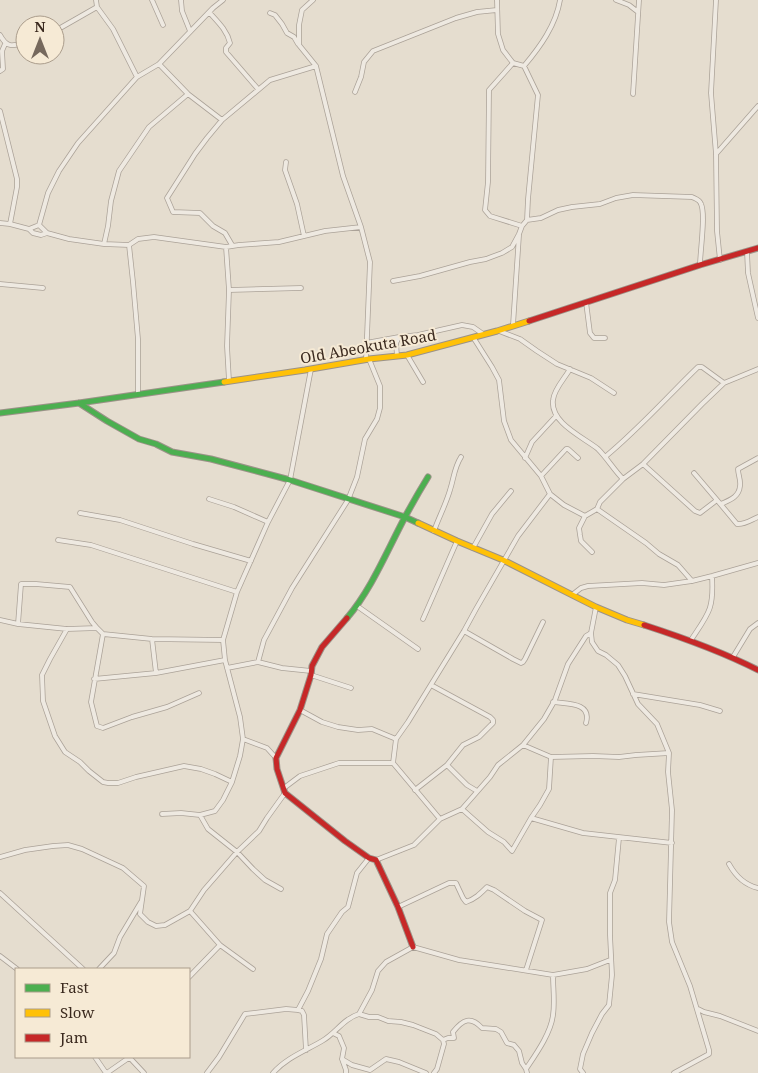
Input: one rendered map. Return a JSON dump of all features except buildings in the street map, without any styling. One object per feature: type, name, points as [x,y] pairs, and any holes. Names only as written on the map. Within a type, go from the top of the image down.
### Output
[{"type":"main road","name":"Old Abeokuta Road","points":[[0,413],[407,355],[496,331],[758,248]]},
{"type":"main road","points":[[79,403],[139,439],[156,444],[172,452],[211,459],[290,480],[405,517],[503,560],[596,607],[627,620],[692,640],[733,656],[758,670]]},
{"type":"main road","points":[[413,947],[398,907],[376,860],[369,858],[344,841],[285,791],[277,769],[276,758],[300,710],[312,666],[322,647],[357,606],[428,477]]},
{"type":"street","points":[[96,0],[98,7],[112,29],[137,77]]},
{"type":"street","points":[[152,0],[164,25]]},
{"type":"street","points":[[181,0],[182,11],[190,31]]},
{"type":"street","points":[[39,225],[48,193],[63,164],[78,143],[137,77],[159,64],[223,0]]},
{"type":"street","points":[[299,46],[299,25],[302,10],[313,0]]},
{"type":"street","points":[[497,0],[498,34],[503,50],[513,62],[524,66],[538,95],[527,220],[522,226],[520,234],[513,325]]},
{"type":"street","points":[[524,66],[538,50],[546,36],[558,13],[560,0]]},
{"type":"street","points":[[616,0],[629,5],[638,12]]},
{"type":"street","points":[[633,94],[639,0]]},
{"type":"street","points":[[716,0],[711,94],[716,154],[717,230],[720,260]]},
{"type":"street","points":[[65,25],[98,7]]},
{"type":"street","points":[[355,92],[362,77],[364,62],[373,52],[456,18],[477,12],[497,10]]},
{"type":"street","points":[[209,12],[227,34],[230,43],[226,48],[226,52],[258,89]]},
{"type":"street","points":[[258,662],[264,640],[292,588],[348,500],[357,477],[365,439],[377,419],[380,408],[380,386],[367,360],[366,343],[370,262],[361,227],[343,176],[316,66],[294,37],[270,13]]},
{"type":"street","points":[[0,35],[5,44],[15,45]]},
{"type":"street","points":[[0,71],[4,67],[2,51],[5,44]]},
{"type":"street","points":[[513,62],[489,90],[488,182],[485,210],[490,216],[522,226]]},
{"type":"street","points":[[159,64],[188,94],[222,120]]},
{"type":"street","points":[[232,245],[225,234],[212,226],[200,213],[173,212],[167,198],[201,146],[222,120],[270,80],[316,66]]},
{"type":"street","points":[[104,244],[111,201],[119,171],[149,127],[188,94]]},
{"type":"street","points":[[716,154],[758,106]]},
{"type":"street","points":[[0,111],[17,179],[10,224]]},
{"type":"street","points":[[286,162],[285,170],[297,204],[304,236]]},
{"type":"street","points":[[527,220],[541,218],[558,210],[600,204],[616,198],[633,195],[692,197],[701,204],[703,213],[700,265]]},
{"type":"street","points":[[0,223],[29,229],[33,233],[41,235],[47,233]]},
{"type":"street","points":[[29,229],[39,225]]},
{"type":"street","points":[[39,225],[47,233],[69,239],[104,244],[129,245],[138,239],[154,237],[226,247],[279,242],[325,231],[361,227]]},
{"type":"street","points":[[393,281],[420,276],[502,254],[512,247],[520,234]]},
{"type":"street","points":[[129,245],[138,339],[138,394]]},
{"type":"street","points":[[226,247],[229,290],[227,346],[229,381]]},
{"type":"street","points":[[748,252],[748,273],[758,318]]},
{"type":"street","points":[[0,284],[43,288]]},
{"type":"street","points":[[229,290],[301,288]]},
{"type":"street","points":[[586,302],[590,334],[594,338],[605,338]]},
{"type":"street","points":[[366,343],[418,335],[462,325],[473,327],[483,334]]},
{"type":"street","points":[[496,331],[520,340],[557,364],[591,378],[614,393]]},
{"type":"street","points":[[473,337],[499,380],[504,422],[511,440],[541,476],[550,494],[564,505],[585,516]]},
{"type":"street","points":[[397,356],[396,343],[399,338]]},
{"type":"street","points":[[407,355],[423,382]]},
{"type":"street","points":[[605,457],[648,419],[698,367],[702,366],[724,384]]},
{"type":"street","points":[[162,814],[200,815],[215,811],[232,782],[243,738],[236,700],[225,660],[223,640],[237,592],[268,522],[290,480],[310,369]]},
{"type":"street","points":[[592,552],[581,541],[579,528],[585,516],[597,509],[600,502],[624,478],[643,464],[724,384],[758,369]]},
{"type":"street","points":[[570,370],[552,399],[556,416],[572,432],[597,449],[624,478]]},
{"type":"street","points":[[525,458],[532,442],[556,416]]},
{"type":"street","points":[[541,476],[566,449],[578,458]]},
{"type":"street","points":[[434,531],[453,483],[457,463],[461,457]]},
{"type":"street","points":[[721,504],[736,497],[738,494],[740,485],[738,469],[758,458]]},
{"type":"street","points":[[643,464],[695,511],[700,513],[717,500]]},
{"type":"street","points":[[694,473],[737,524],[741,525],[758,517]]},
{"type":"street","points":[[473,548],[492,514],[511,491]]},
{"type":"street","points":[[440,819],[393,763],[396,739],[464,631],[518,536],[550,494]]},
{"type":"street","points":[[209,499],[234,507],[268,522]]},
{"type":"street","points":[[597,509],[678,566],[692,581]]},
{"type":"street","points":[[80,513],[120,520],[251,561]]},
{"type":"street","points":[[58,540],[91,545],[237,592]]},
{"type":"street","points":[[423,620],[457,541]]},
{"type":"street","points":[[572,595],[581,588],[588,586],[642,583],[664,584],[692,581],[758,563]]},
{"type":"street","points":[[692,640],[712,605],[712,576]]},
{"type":"street","points":[[18,624],[21,584],[36,584],[70,587],[92,622],[103,634],[152,639],[223,640]]},
{"type":"street","points":[[357,606],[418,649]]},
{"type":"street","points":[[596,607],[591,633],[592,642],[598,651],[618,665],[638,704],[657,724],[670,753],[668,772],[672,810],[672,842],[669,922],[672,942],[690,986],[709,1048],[709,1054],[674,1073]]},
{"type":"street","points":[[0,620],[18,624],[68,629],[97,628]]},
{"type":"street","points":[[464,631],[513,660],[523,662],[543,622]]},
{"type":"street","points":[[733,656],[750,629],[758,623]]},
{"type":"street","points":[[68,629],[42,675],[43,702],[55,736],[65,752],[103,782],[108,783],[118,783],[184,766],[215,774],[232,782]]},
{"type":"street","points":[[376,860],[414,845],[440,819],[462,809],[498,766],[523,745],[544,718],[553,702],[568,664],[586,636],[591,633]]},
{"type":"street","points":[[103,634],[91,702],[97,726],[102,728],[167,707],[199,693]]},
{"type":"street","points":[[152,639],[156,673]]},
{"type":"street","points":[[94,680],[156,673],[225,660]]},
{"type":"street","points":[[227,668],[258,662],[311,673],[351,688]]},
{"type":"street","points":[[415,790],[447,765],[463,745],[479,737],[493,723],[490,717],[431,685]]},
{"type":"street","points":[[633,694],[720,711]]},
{"type":"street","points":[[553,702],[585,709],[588,716],[586,723]]},
{"type":"street","points":[[300,710],[322,722],[338,727],[358,730],[372,729],[396,739]]},
{"type":"street","points":[[243,738],[267,748],[276,758]]},
{"type":"street","points":[[523,745],[550,757],[593,756],[619,758],[670,753]]},
{"type":"street","points":[[462,809],[488,832],[504,842],[512,851],[549,789],[550,757]]},
{"type":"street","points":[[0,858],[25,850],[53,846],[68,845],[82,849],[123,868],[144,886],[140,914],[148,922],[156,926],[165,926],[190,911],[204,890],[237,852],[259,831],[285,791],[300,776],[339,763],[393,763]]},
{"type":"street","points":[[447,765],[467,785],[477,791]]},
{"type":"street","points":[[200,815],[208,829],[237,852],[265,880],[281,889]]},
{"type":"street","points":[[531,818],[584,833],[672,842]]},
{"type":"street","points":[[583,1073],[580,1069],[583,1054],[602,1014],[609,1005],[612,975],[610,960],[610,893],[615,880],[619,838]]},
{"type":"street","points":[[298,1010],[318,967],[327,934],[342,912],[348,907],[357,873],[369,858]]},
{"type":"street","points":[[729,864],[734,874],[753,887],[758,888]]},
{"type":"street","points":[[398,907],[449,884],[456,883],[462,898],[466,902],[472,900],[487,888],[494,890],[524,911],[542,920],[526,970]]},
{"type":"street","points":[[0,893],[82,968]]},
{"type":"street","points":[[100,968],[114,953],[120,937],[142,900]]},
{"type":"street","points":[[190,911],[220,945],[253,969]]},
{"type":"street","points":[[190,976],[220,945]]},
{"type":"street","points":[[359,1014],[372,990],[378,971],[386,962],[413,947],[459,960],[553,975],[587,969],[610,960]]},
{"type":"street","points":[[0,956],[16,968]]},
{"type":"street","points":[[526,1071],[546,1035],[553,1016],[553,975]]},
{"type":"street","points":[[207,1073],[219,1058],[245,1014],[286,1009],[302,1011],[304,1015],[306,1050]]},
{"type":"street","points":[[698,1009],[758,1031]]},
{"type":"street","points":[[273,1073],[288,1060],[323,1041],[351,1017],[359,1014],[413,1025],[436,1034],[443,1040],[444,1044],[437,1069],[434,1073]]},
{"type":"street","points":[[443,1040],[454,1038],[453,1032],[459,1024],[470,1020],[476,1022],[482,1028],[496,1029],[501,1032],[508,1043],[514,1045],[520,1051],[522,1063],[526,1071]]},
{"type":"street","points":[[333,1033],[339,1036],[344,1048],[342,1059],[346,1073]]},
{"type":"street","points":[[96,1058],[106,1073],[128,1058]]},
{"type":"street","points":[[130,1058],[144,1073]]},
{"type":"street","points":[[342,1059],[352,1065],[370,1070],[386,1059],[426,1073]]},
{"type":"traffic: fast","points":[[0,413],[224,382]]},
{"type":"traffic: fast","points":[[79,403],[139,439],[156,444],[172,452],[211,459],[290,480],[405,517],[418,523]]},
{"type":"traffic: fast","points":[[347,618],[371,583],[428,477]]},
{"type":"traffic: slow","points":[[224,382],[369,359],[407,355],[529,321]]},
{"type":"traffic: slow","points":[[418,523],[503,560],[596,607],[644,625]]},
{"type":"traffic: jam","points":[[529,321],[758,248]]},
{"type":"traffic: jam","points":[[347,618],[322,647],[312,666],[300,710],[276,758],[277,769],[285,793],[345,841],[369,858],[376,860],[398,907],[413,947]]},
{"type":"traffic: jam","points":[[644,625],[702,645],[758,670]]}]
